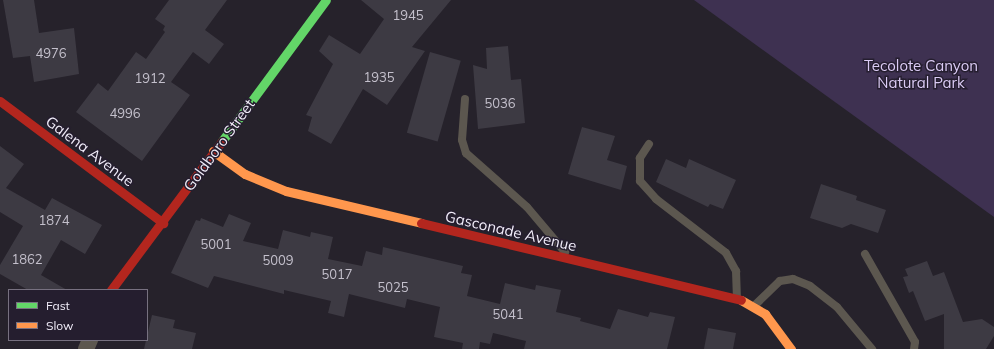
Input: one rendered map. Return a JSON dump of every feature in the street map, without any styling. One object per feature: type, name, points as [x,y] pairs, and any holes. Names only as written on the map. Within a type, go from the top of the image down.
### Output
[{"type":"street","name":"Goldboro Street","points":[[112,289],[163,223],[213,151],[326,0]]},
{"type":"street","name":"Galena Avenue","points":[[0,101],[163,223]]},
{"type":"street","name":"Gasconade Avenue","points":[[213,151],[245,174],[286,191],[736,299],[753,306],[765,314],[791,349]]},
{"type":"lane","points":[[465,99],[462,140],[466,153],[527,207],[571,259]]},
{"type":"lane","points":[[649,144],[640,158],[640,181],[656,199],[726,252],[736,271],[736,299]]},
{"type":"lane","points":[[865,254],[915,342],[914,349]]},
{"type":"lane","points":[[753,306],[780,281],[793,279],[810,286],[836,307],[872,349]]},
{"type":"green space","name":"Tecolote Canyon Natural Park","points":[[694,0],[994,0],[994,217]]},
{"type":"building","points":[[3,0],[34,0],[39,33],[74,28],[79,74],[34,82],[30,56],[13,58]]},
{"type":"building","points":[[169,0],[227,0],[205,30],[224,44],[209,64],[193,52],[171,82],[190,95],[142,161],[76,112],[98,83],[108,91],[136,52],[146,59],[165,32],[163,30],[165,26],[155,19]]},
{"type":"building","points":[[361,0],[451,0],[412,47],[425,51],[387,105],[363,89],[331,144],[308,131],[312,117],[306,115],[333,64],[319,51],[329,35],[360,54],[384,19]]},
{"type":"building","points":[[508,46],[511,80],[521,79],[525,123],[478,129],[473,65],[487,69],[486,48]]},
{"type":"building","points":[[430,52],[461,61],[438,142],[407,133]]},
{"type":"building","points":[[582,127],[615,136],[607,160],[627,166],[621,190],[568,174]]},
{"type":"building","points":[[0,146],[24,164],[6,188],[45,210],[52,198],[102,225],[85,254],[61,240],[41,275],[65,289],[26,289],[0,274],[0,265],[23,226],[0,212]]},
{"type":"building","points":[[666,159],[686,168],[689,159],[736,180],[723,209],[710,204],[708,207],[656,182]]},
{"type":"building","points":[[821,184],[857,196],[856,200],[886,210],[878,233],[851,224],[842,228],[810,218]]},
{"type":"building","points":[[229,214],[251,223],[243,241],[278,249],[283,230],[310,237],[311,232],[333,237],[328,259],[362,266],[366,251],[382,255],[383,247],[463,266],[461,273],[472,275],[467,296],[500,304],[505,283],[535,290],[536,285],[561,290],[556,312],[581,318],[580,321],[610,329],[618,309],[648,317],[650,312],[675,317],[667,349],[524,349],[526,341],[493,333],[490,344],[480,342],[479,349],[462,349],[463,343],[434,337],[440,307],[407,299],[405,308],[349,294],[344,317],[328,313],[331,301],[284,290],[284,294],[214,276],[208,288],[171,273],[196,220],[200,221],[201,218],[223,227]]},
{"type":"building","points":[[927,261],[933,276],[944,272],[963,322],[982,319],[994,327],[994,336],[986,349],[944,349],[944,314],[925,321],[913,291],[909,293],[903,277],[908,276],[905,269]]},
{"type":"building","points":[[152,315],[175,320],[173,328],[196,333],[192,349],[144,349],[146,341],[148,341],[148,332]]},
{"type":"building","points":[[708,328],[736,333],[733,349],[704,349]]},
{"type":"traffic: fast","points":[[222,141],[326,0]]},
{"type":"traffic: slow","points":[[213,151],[245,174],[286,191],[421,223]]},
{"type":"traffic: slow","points":[[741,300],[765,314],[791,349]]},
{"type":"traffic: jam","points":[[0,101],[163,223]]},
{"type":"traffic: jam","points":[[112,289],[222,141]]},
{"type":"traffic: jam","points":[[421,223],[741,300]]}]
